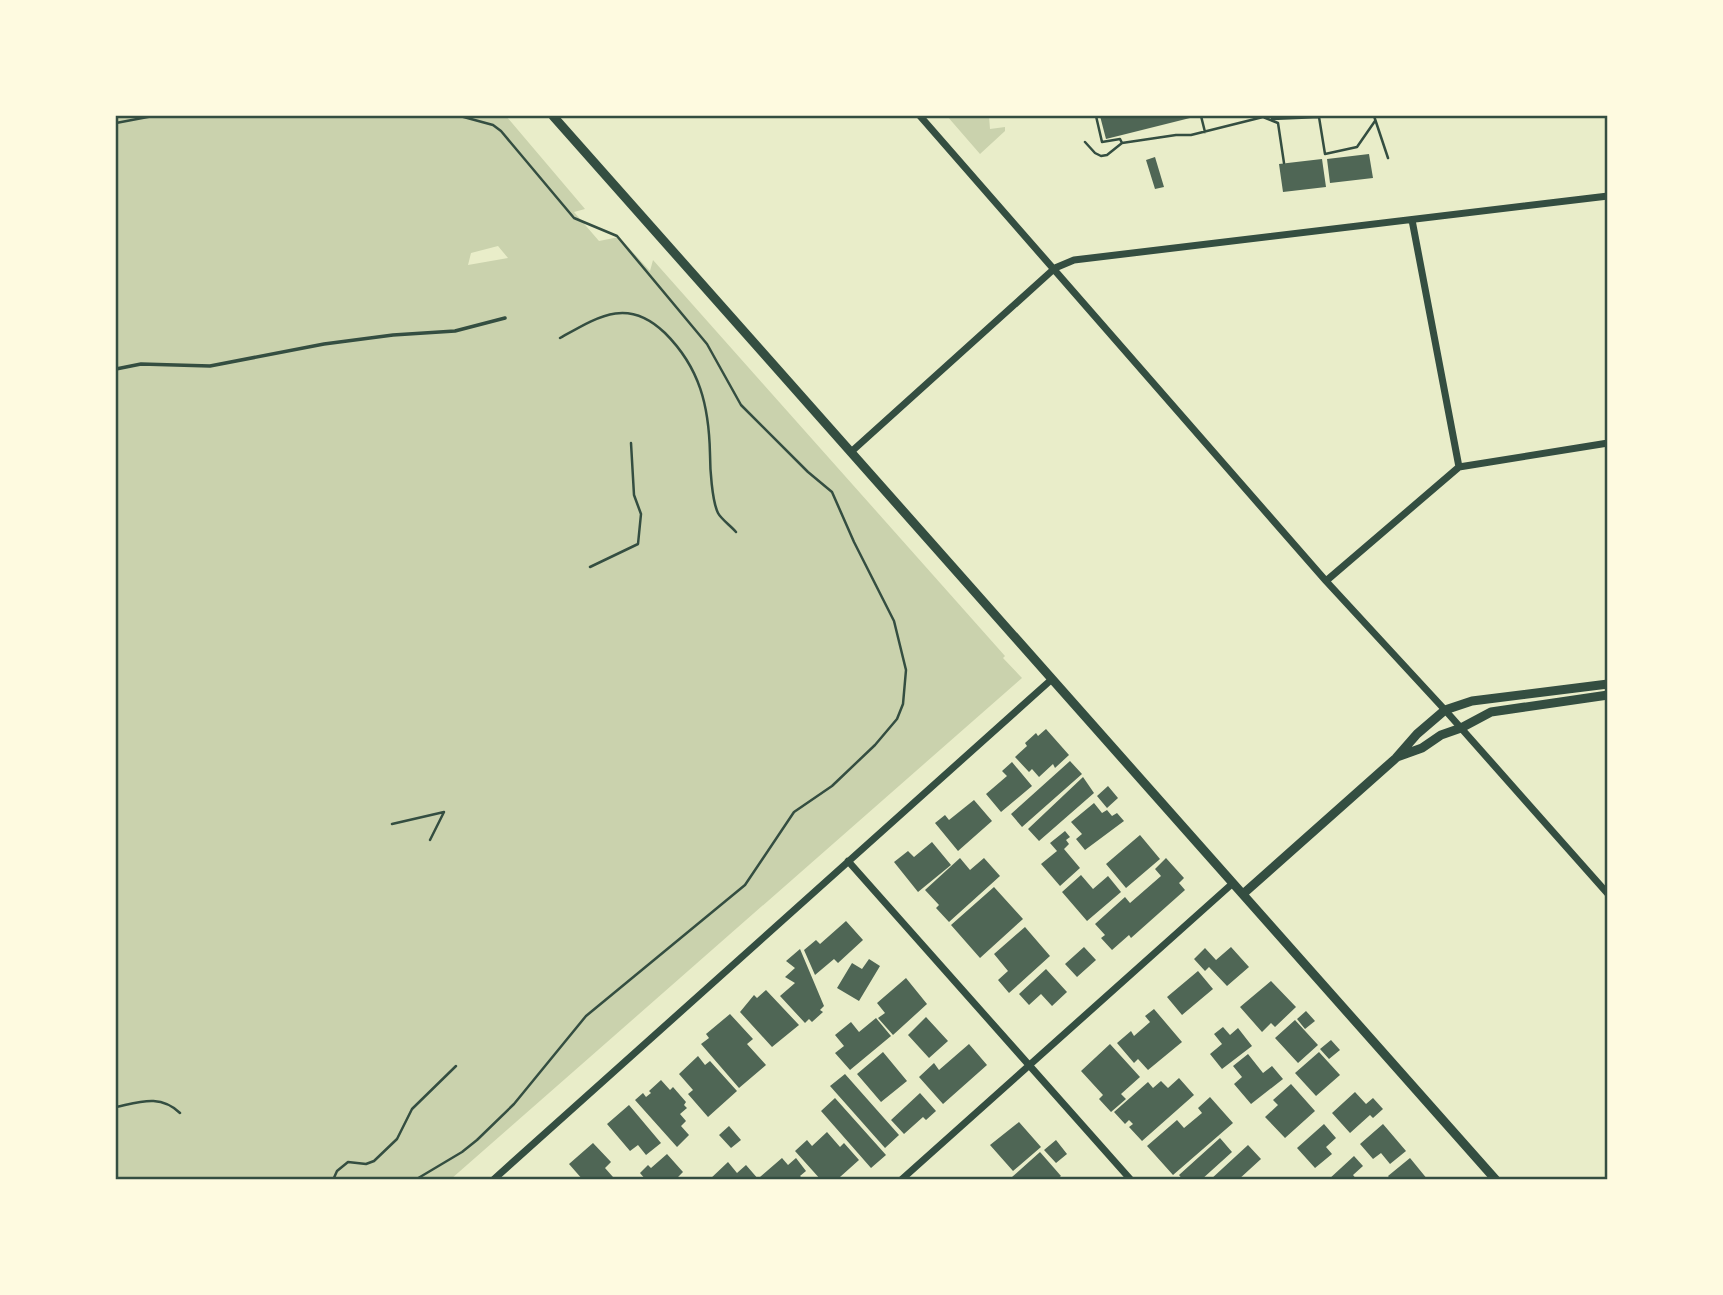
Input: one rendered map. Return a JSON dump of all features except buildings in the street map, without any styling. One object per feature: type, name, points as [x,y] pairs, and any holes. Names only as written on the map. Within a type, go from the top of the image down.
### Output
[{"type":"street","points":[[553,116],[1496,1180]]},
{"type":"street","points":[[920,116],[1326,580],[1608,894]]},
{"type":"street","points":[[852,452],[1055,268],[1074,260],[1608,196]]},
{"type":"street","points":[[1412,220],[1459,467]]},
{"type":"street","points":[[1326,580],[1459,467],[1608,443]]},
{"type":"street","points":[[493,1180],[1052,679]]},
{"type":"street","points":[[1243,894],[1396,758],[1416,734],[1445,710],[1472,701],[1608,684]]},
{"type":"street","points":[[1396,758],[1422,748],[1441,735],[1491,712],[1608,695]]},
{"type":"street","points":[[848,862],[1131,1180]]},
{"type":"street","points":[[901,1180],[1233,883]]},
{"type":"lane","points":[[116,369],[141,364],[210,366],[324,344],[393,335],[455,331],[505,318]]},
{"type":"path","points":[[116,123],[153,116]]},
{"type":"path","points":[[415,1180],[477,1140],[514,1104],[586,1016],[745,885],[793,812],[832,786],[875,745],[897,719],[903,704],[906,670],[894,621],[832,492],[808,472],[741,405],[707,344],[617,236],[574,218],[501,131],[493,125],[460,116]]},
{"type":"path","points":[[1096,116],[1102,142],[1120,139],[1122,144]]},
{"type":"path","points":[[1201,116],[1205,132]]},
{"type":"path","points":[[1374,116],[1388,158]]},
{"type":"path","points":[[1085,142],[1101,156],[1107,155],[1122,144],[1205,132],[1263,117],[1278,123],[1284,163]]},
{"type":"path","points":[[1269,119],[1319,117],[1325,155],[1357,146],[1375,121]]},
{"type":"path","points":[[560,338],[591,320],[615,311],[630,312],[657,325],[682,349],[698,378],[708,415],[710,471],[718,513],[736,532]]},
{"type":"path","points":[[590,567],[638,544],[641,514],[634,495],[631,443]]},
{"type":"path","points":[[392,824],[444,812],[430,840]]},
{"type":"path","points":[[333,1180],[337,1171],[348,1162],[366,1164],[374,1161],[397,1139],[412,1109],[456,1066]]},
{"type":"path","points":[[116,1107],[153,1099],[171,1104],[180,1113]]},
{"type":"green space","points":[[116,116],[506,116],[585,209],[574,212],[599,241],[619,237],[650,271],[653,260],[1022,678],[451,1179],[116,1180]],"holes":[[[498,246],[508,258],[468,265],[471,253]]]},
{"type":"green space","points":[[947,116],[989,116],[990,129],[1005,127],[1005,131],[980,154]]}]
